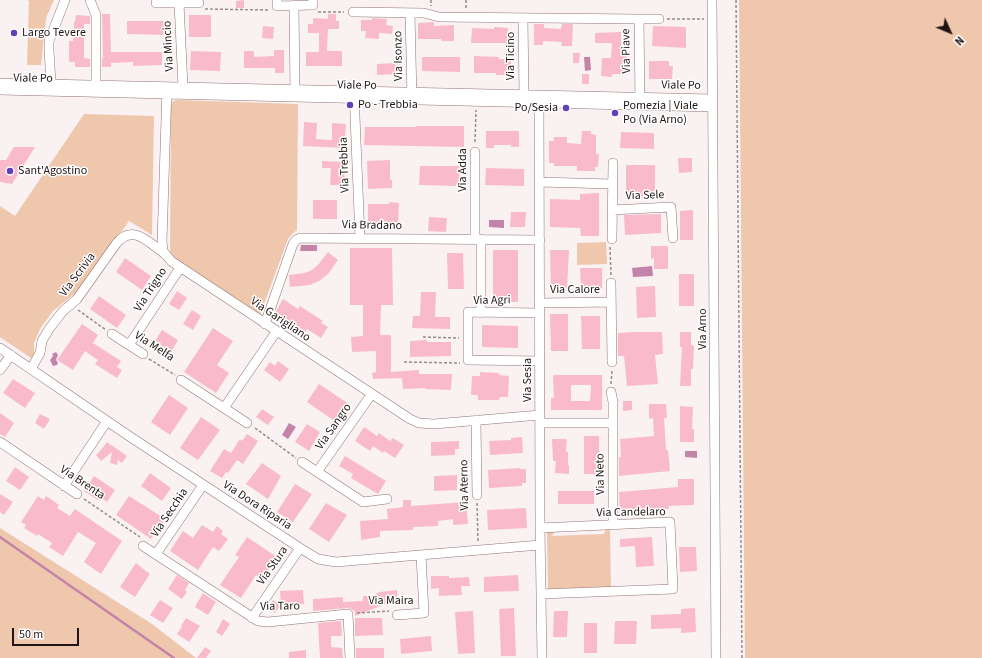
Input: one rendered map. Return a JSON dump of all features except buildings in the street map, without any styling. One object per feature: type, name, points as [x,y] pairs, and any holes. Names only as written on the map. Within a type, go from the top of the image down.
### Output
[{"type":"street","points":[[52,84],[49,43],[51,34],[65,0]]},
{"type":"street","points":[[90,0],[96,15],[96,85]]},
{"type":"street","name":"Via Mincio","points":[[156,0],[156,3],[199,3]]},
{"type":"street","name":"Via Arno","points":[[712,0],[716,658]]},
{"type":"street","name":"Via Mincio","points":[[178,3],[183,87]]},
{"type":"street","points":[[277,3],[294,6],[313,3]]},
{"type":"street","points":[[294,6],[295,93]]},
{"type":"street","name":"Via Piave","points":[[353,12],[424,13],[439,17],[639,19],[640,102]]},
{"type":"street","name":"Via Isonzo","points":[[410,13],[412,96]]},
{"type":"street","name":"Via Ticino","points":[[523,18],[524,95]]},
{"type":"street","points":[[639,19],[659,19]]},
{"type":"street","name":"Viale Po","points":[[0,83],[96,85],[167,90],[183,87],[295,93]]},
{"type":"street","name":"Viale Po","points":[[0,90],[167,90],[412,96],[524,95],[539,99]]},
{"type":"street","points":[[165,254],[162,242],[167,90]]},
{"type":"street","name":"Via Trebbia","points":[[354,94],[360,238]]},
{"type":"street","name":"Viale Po","points":[[412,96],[476,101],[539,99],[713,103]]},
{"type":"street","name":"Via Sesia","points":[[539,99],[540,545],[542,658]]},
{"type":"street","name":"Via Adda","points":[[475,152],[481,312]]},
{"type":"street","name":"Via Sele","points":[[612,240],[613,163]]},
{"type":"street","name":"Via Sele","points":[[540,182],[612,184]]},
{"type":"street","name":"Via Sele","points":[[612,210],[671,207],[673,238]]},
{"type":"street","name":"Via Scrivia","points":[[31,369],[40,353],[42,341],[49,329],[63,311],[71,306],[81,294],[116,244],[124,236],[135,234],[165,254]]},
{"type":"street","name":"Via Bradano","points":[[265,324],[293,244],[296,240],[302,237],[540,240]]},
{"type":"street","name":"Via Garigliano","points":[[165,254],[180,268],[402,416],[419,423],[434,424],[476,420],[540,419]]},
{"type":"street","name":"Via Trigno","points":[[129,345],[180,268]]},
{"type":"street","name":"Via Calore","points":[[611,283],[612,362]]},
{"type":"street","name":"Via Calore","points":[[540,303],[611,302]]},
{"type":"street","name":"Via Agri","points":[[468,338],[468,312],[540,313]]},
{"type":"street","points":[[224,408],[276,332]]},
{"type":"street","name":"Via Melfa","points":[[112,334],[143,354]]},
{"type":"street","points":[[468,338],[468,360],[540,361]]},
{"type":"street","name":"Via Dora Riparia","points":[[0,348],[203,485],[318,559],[332,562],[540,545]]},
{"type":"street","points":[[0,370],[11,355]]},
{"type":"street","points":[[181,380],[247,423]]},
{"type":"street","name":"Via Neto","points":[[611,392],[613,402],[613,525]]},
{"type":"street","name":"Via Sangro","points":[[318,472],[371,395]]},
{"type":"street","points":[[540,419],[613,423]]},
{"type":"street","name":"Via Aterno","points":[[476,420],[477,495]]},
{"type":"street","points":[[64,486],[108,421]]},
{"type":"street","name":"Via Brenta","points":[[0,442],[77,494]]},
{"type":"street","points":[[302,462],[363,502],[387,499]]},
{"type":"street","name":"Via Secchia","points":[[156,554],[203,485]]},
{"type":"street","name":"Via Candelaro","points":[[540,528],[670,522],[673,589],[541,594]]},
{"type":"street","name":"Via Taro","points":[[143,546],[258,621],[268,622],[348,614]]},
{"type":"street","name":"Via Stura","points":[[252,618],[300,548]]},
{"type":"street","name":"Via Maira","points":[[397,615],[424,613],[421,555]]},
{"type":"street","points":[[348,614],[350,658]]},
{"type":"path","points":[[736,0],[742,658]]},
{"type":"path","points":[[199,3],[198,9],[277,10],[277,3]]},
{"type":"path","points":[[313,3],[313,12],[353,12]]},
{"type":"path","points":[[659,19],[706,19]]},
{"type":"path","name":"Via Adda","points":[[475,152],[476,101]]},
{"type":"path","points":[[611,283],[610,243],[612,240]]},
{"type":"path","points":[[71,306],[112,334]]},
{"type":"path","points":[[423,337],[468,338]]},
{"type":"path","name":"Via Melfa","points":[[143,354],[181,380]]},
{"type":"path","points":[[404,362],[459,364],[468,360]]},
{"type":"path","points":[[611,392],[612,362]]},
{"type":"path","points":[[247,423],[302,462]]},
{"type":"path","name":"Via Brenta","points":[[77,494],[145,541],[143,546]]},
{"type":"path","name":"Via Aterno","points":[[477,495],[478,550]]},
{"type":"path","name":"Via Maira","points":[[348,614],[397,611],[397,615]]},
{"type":"shaded area","points":[[27,0],[54,0],[46,18],[41,65],[27,65],[29,1]]},
{"type":"shaded area","points":[[739,0],[982,0],[982,658],[745,658]]},
{"type":"shaded area","points":[[584,57],[590,57],[591,70],[585,71]]},
{"type":"shaded area","points":[[173,101],[298,104],[297,230],[288,239],[260,315],[177,260],[170,252],[171,106]]},
{"type":"shaded area","points":[[84,114],[154,116],[152,235],[129,221],[84,286],[53,311],[40,329],[34,343],[34,356],[31,358],[0,337],[0,206],[15,216]]},
{"type":"shaded area","points":[[489,220],[504,220],[504,228],[489,227]]},
{"type":"shaded area","points":[[606,242],[607,264],[577,265],[577,243]]},
{"type":"shaded area","points":[[301,245],[317,245],[317,251],[300,251]]},
{"type":"shaded area","points":[[652,266],[653,276],[633,277],[632,268]]},
{"type":"shaded area","points":[[56,352],[58,355],[56,360],[58,363],[57,365],[53,366],[50,360],[53,356],[52,354]]},
{"type":"shaded area","points":[[289,423],[296,427],[288,439],[282,435]]},
{"type":"shaded area","points":[[685,451],[697,451],[697,458],[685,457]]},
{"type":"shaded area","points":[[0,528],[152,624],[196,658],[0,658]]},
{"type":"shaded area","points":[[606,529],[610,529],[611,587],[548,589],[547,531],[555,531],[552,536],[604,534]]},
{"type":"waterway","points":[[0,537],[174,658]]},
{"type":"place","name":"Largo Tevere","points":[[14,33]]},
{"type":"place","name":"Po - Trebbia","points":[[350,105]]},
{"type":"place","name":"Po/Sesia","points":[[566,108]]},
{"type":"place","name":"Pomezia | Viale Po (Via Arno)","points":[[615,113]]},
{"type":"place","name":"Sant'Agostino","points":[[10,171]]}]
